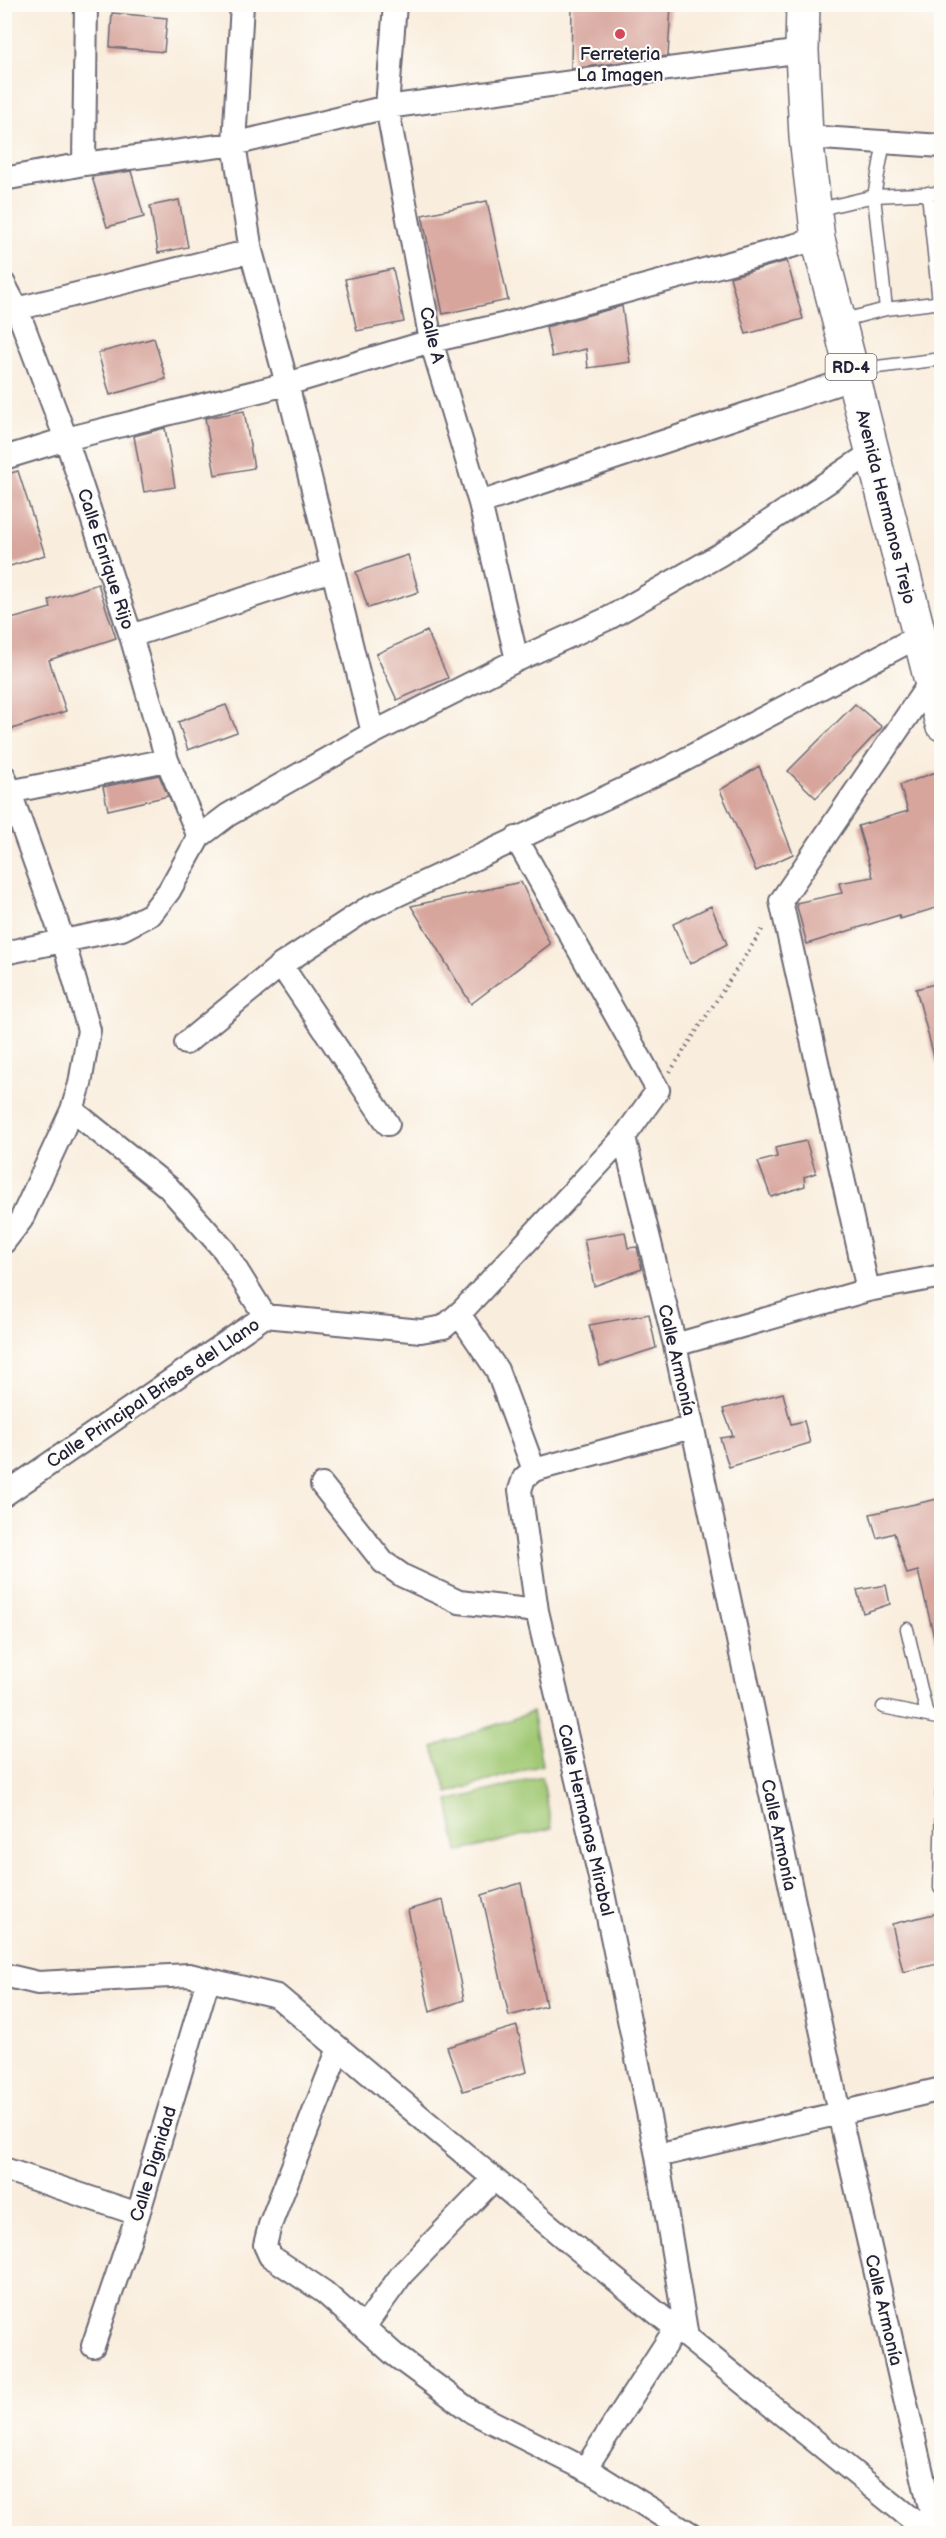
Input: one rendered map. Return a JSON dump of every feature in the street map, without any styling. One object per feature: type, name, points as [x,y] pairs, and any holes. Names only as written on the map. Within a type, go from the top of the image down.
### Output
[{"type":"main road","name":"Avenida Hermanos Trejo","points":[[803,4],[802,51],[806,137],[817,224],[871,453],[942,724]]},
{"type":"street","points":[[84,164],[86,4]]},
{"type":"street","points":[[242,4],[234,144],[251,251],[287,384],[373,733]]},
{"type":"street","name":"Calle A","points":[[395,4],[387,107],[431,341],[480,503],[516,660]]},
{"type":"street","points":[[4,179],[84,164],[234,144],[387,107],[802,51]]},
{"type":"street","points":[[806,137],[942,146]]},
{"type":"street","points":[[4,458],[66,439],[287,384],[431,341],[502,325],[817,224]]},
{"type":"street","points":[[11,310],[251,251]]},
{"type":"street","name":"Calle Enrique Rijo","points":[[4,284],[11,310],[66,439],[131,636],[167,760],[199,837]]},
{"type":"street","points":[[480,503],[853,374]]},
{"type":"street","points":[[4,953],[122,929],[151,914],[169,891],[199,837],[228,815],[373,733],[516,660],[609,618],[721,554],[871,453]]},
{"type":"street","points":[[131,636],[332,570]]},
{"type":"street","points":[[186,1042],[281,965],[365,910],[671,767],[919,636]]},
{"type":"street","points":[[868,1290],[781,901],[931,681]]},
{"type":"street","points":[[4,1242],[13,1218],[72,1110],[80,1084],[88,1030],[63,940],[6,787],[167,760]]},
{"type":"street","points":[[516,838],[658,1090]]},
{"type":"street","points":[[281,965],[388,1124]]},
{"type":"street","name":"Calle Principal Brisas del Llano","points":[[4,1495],[265,1316],[421,1330],[444,1327],[459,1314],[624,1137],[658,1090]]},
{"type":"street","points":[[72,1110],[168,1187],[224,1250],[265,1316]]},
{"type":"street","name":"Calle Armonía","points":[[624,1137],[675,1345],[839,2113],[936,2534]]},
{"type":"street","points":[[675,1345],[868,1290],[942,1276]]},
{"type":"street","points":[[459,1314],[497,1370],[534,1470],[692,1427]]},
{"type":"street","name":"Calle Hermanas Mirabal","points":[[534,1470],[524,1478],[520,1490],[537,1611],[599,1873],[657,2156],[682,2332]]},
{"type":"street","points":[[322,1485],[383,1562],[403,1576],[459,1602],[537,1611]]},
{"type":"street","points":[[4,1975],[38,1983],[189,1975],[277,1996],[494,2179],[930,2534]]},
{"type":"street","name":"Calle Dignidad","points":[[93,2346],[138,2214],[208,1980]]},
{"type":"street","points":[[339,2048],[270,2225],[265,2245],[270,2256],[324,2292],[396,2356],[472,2412],[585,2469],[691,2534]]},
{"type":"street","points":[[657,2156],[942,2090]]},
{"type":"street","points":[[4,2169],[138,2214]]},
{"type":"street","points":[[364,2327],[402,2274],[494,2179]]},
{"type":"street","points":[[585,2469],[682,2332]]},
{"type":"lane","points":[[884,142],[874,196],[886,309]]},
{"type":"lane","points":[[840,321],[886,309],[940,302],[928,193]]},
{"type":"lane","points":[[817,224],[874,196],[942,193]]},
{"type":"lane","points":[[853,374],[942,359]]},
{"type":"lane","points":[[907,1629],[927,1715]]},
{"type":"lane","points":[[883,1707],[942,1719]]},
{"type":"lane","points":[[940,1888],[942,1793]]},
{"type":"path","points":[[658,1090],[781,901]]},
{"type":"green space","points":[[532,1712],[542,1765],[448,1793],[433,1747]]},
{"type":"green space","points":[[542,1777],[552,1828],[458,1852],[448,1801]]},
{"type":"building","name":"Ferreteria La Imagen","points":[[572,4],[671,4],[668,56],[571,69]]},
{"type":"building","points":[[112,13],[167,18],[164,52],[110,47]]},
{"type":"building","points":[[131,171],[144,217],[107,227],[92,177]]},
{"type":"building","points":[[179,200],[188,247],[158,253],[150,206]]},
{"type":"building","points":[[487,201],[508,300],[443,314],[422,215]]},
{"type":"building","points":[[787,261],[803,319],[746,334],[730,277]]},
{"type":"building","points":[[393,269],[404,322],[357,331],[345,279]]},
{"type":"building","points":[[622,306],[630,362],[588,368],[586,349],[552,357],[546,327]]},
{"type":"building","points":[[154,338],[166,379],[110,395],[98,353]]},
{"type":"building","points":[[244,411],[254,468],[215,475],[205,418]]},
{"type":"building","points":[[165,428],[175,487],[144,492],[134,436]]},
{"type":"building","points":[[18,471],[45,555],[4,568],[4,475]]},
{"type":"building","points":[[408,555],[419,592],[368,608],[356,572]]},
{"type":"building","points":[[98,584],[116,638],[49,660],[66,711],[12,729],[4,706],[4,621],[51,608],[49,600]]},
{"type":"building","points":[[427,631],[448,678],[397,700],[376,654]]},
{"type":"building","points":[[855,704],[882,727],[816,798],[788,771]]},
{"type":"building","points":[[226,705],[237,732],[188,750],[178,722]]},
{"type":"building","points":[[759,766],[793,854],[756,871],[720,790]]},
{"type":"building","points":[[936,772],[942,791],[942,906],[900,919],[899,915],[807,944],[796,903],[842,893],[839,883],[873,877],[858,826],[908,811],[900,785]]},
{"type":"building","points":[[159,775],[168,796],[108,810],[103,787]]},
{"type":"building","points":[[521,882],[550,944],[471,1004],[411,906]]},
{"type":"building","points":[[711,906],[727,944],[690,964],[673,924]]},
{"type":"building","points":[[942,982],[942,1064],[936,1064],[916,989]]},
{"type":"building","points":[[806,1141],[816,1173],[804,1177],[805,1186],[771,1197],[758,1162],[777,1157],[775,1148]]},
{"type":"building","points":[[625,1232],[628,1248],[637,1247],[642,1269],[594,1286],[584,1239]]},
{"type":"building","points":[[649,1314],[656,1348],[600,1366],[589,1325]]},
{"type":"building","points":[[783,1393],[791,1424],[804,1421],[810,1443],[729,1467],[720,1438],[733,1436],[723,1409]]},
{"type":"building","points":[[942,1498],[942,1640],[935,1641],[918,1571],[907,1574],[894,1533],[877,1538],[870,1514]]},
{"type":"building","points":[[886,1585],[890,1604],[863,1613],[857,1590]]},
{"type":"building","points":[[521,1883],[546,2006],[509,2016],[482,1895]]},
{"type":"building","points":[[443,1900],[464,2000],[430,2012],[408,1910]]},
{"type":"building","points":[[942,1912],[942,1963],[903,1972],[892,1924]]},
{"type":"building","points":[[517,2026],[527,2072],[463,2091],[447,2047]]},
{"type":"place","name":"Ferreteria La Imagen","points":[[620,34]]}]
